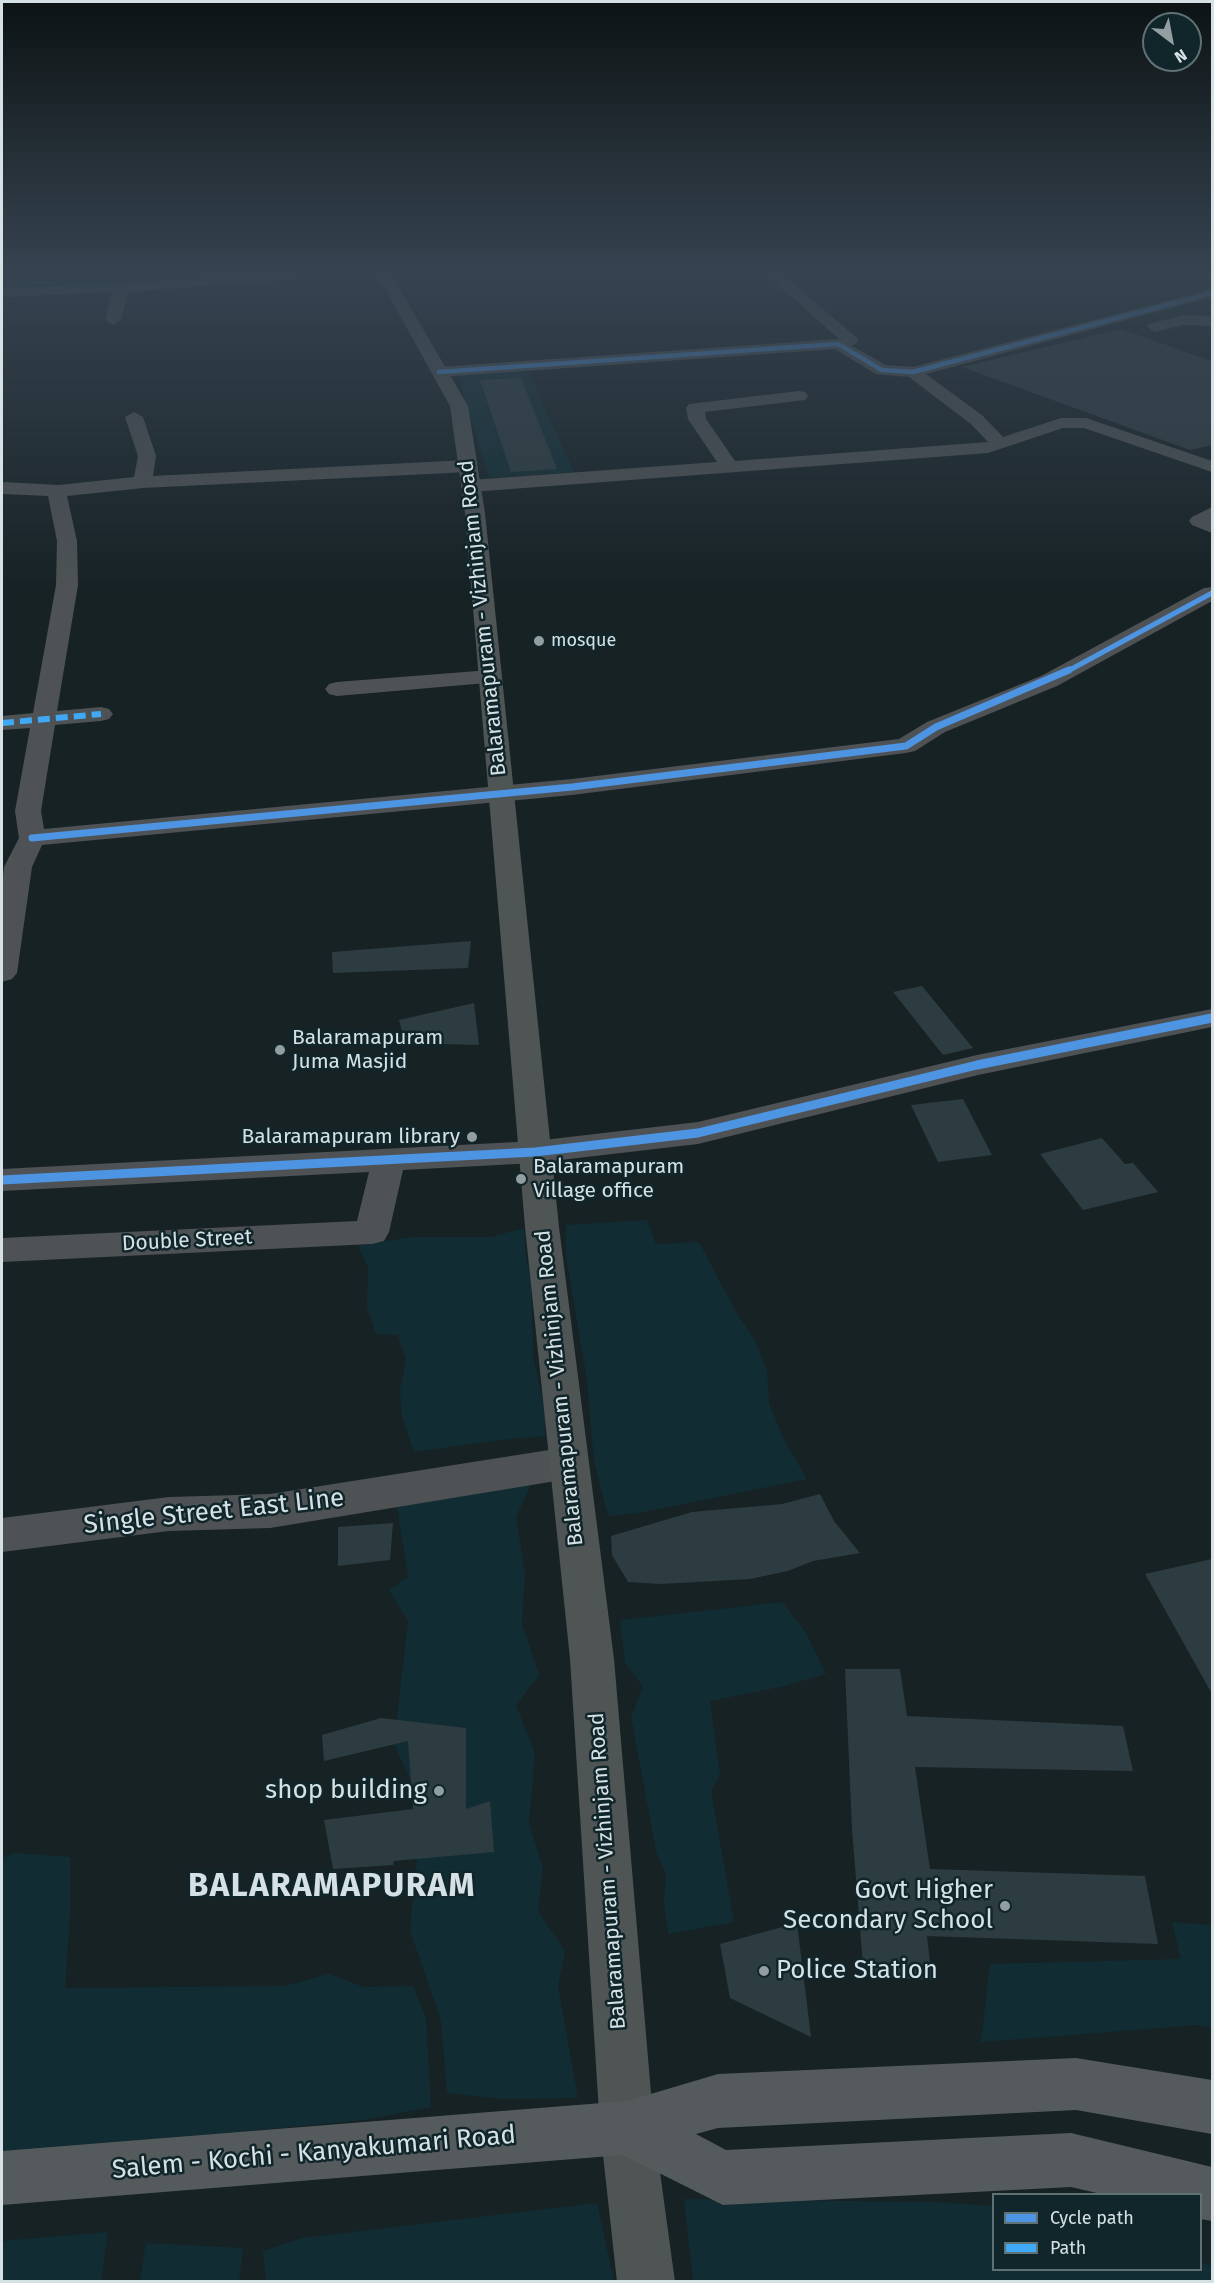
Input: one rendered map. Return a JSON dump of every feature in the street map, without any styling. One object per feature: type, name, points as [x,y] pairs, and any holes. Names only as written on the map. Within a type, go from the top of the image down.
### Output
[{"type":"main road","name":"Balaramapuram - Vizhinjam Road","points":[[444,381],[459,406],[470,476],[535,1152],[568,1463],[592,1659],[627,2128],[646,2282]]},
{"type":"main road","name":"Salem - Kochi - Kanyakumari Road","points":[[2,2178],[627,2128],[718,2101],[1076,2084],[1212,2107]]},
{"type":"main road","points":[[627,2128],[723,2178],[1071,2160],[1212,2194]]},
{"type":"street","points":[[925,381],[977,420],[1000,444]]},
{"type":"street","points":[[730,467],[697,419],[695,408],[799,396]]},
{"type":"street","points":[[134,417],[147,456],[143,482]]},
{"type":"street","points":[[2,488],[59,491],[143,482],[470,476],[730,467],[988,448],[1061,423],[1086,423],[1212,467]]},
{"type":"street","points":[[2,973],[18,867],[32,838],[28,811],[67,585],[67,541],[57,499],[59,491]]},
{"type":"street","points":[[1212,513],[1199,520],[1212,528]]},
{"type":"street","points":[[32,838],[501,795],[785,763],[906,746],[936,727],[1049,681],[1212,593]]},
{"type":"street","points":[[337,690],[490,677]]},
{"type":"street","points":[[2,723],[101,714]]},
{"type":"street","points":[[2,1180],[535,1152],[698,1133],[977,1065],[1212,1018]]},
{"type":"street","name":"Double Street","points":[[2,1250],[372,1232],[388,1160]]},
{"type":"street","name":"Single Street East Line","points":[[2,1535],[169,1514],[270,1511],[568,1463]]},
{"type":"shaded area","points":[[459,381],[532,381],[574,472],[489,478]]},
{"type":"shaded area","points":[[647,1220],[656,1244],[699,1242],[736,1312],[756,1342],[767,1371],[769,1403],[784,1440],[807,1479],[639,1513],[608,1516],[594,1461],[587,1380],[566,1256],[566,1225]]},
{"type":"shaded area","points":[[524,1228],[526,1257],[531,1280],[533,1356],[545,1411],[545,1436],[414,1452],[402,1416],[400,1390],[406,1359],[398,1335],[376,1334],[367,1307],[368,1267],[358,1246],[411,1237],[490,1237]]},
{"type":"shaded area","points":[[533,1480],[516,1517],[525,1573],[522,1623],[539,1675],[516,1705],[535,1753],[529,1823],[543,1868],[538,1911],[565,1951],[558,1986],[578,2098],[502,2099],[447,2093],[441,2020],[410,1931],[417,1859],[411,1782],[394,1744],[408,1621],[389,1590],[408,1577],[397,1506]]},
{"type":"shaded area","points":[[782,1602],[805,1631],[826,1674],[780,1687],[710,1701],[720,1775],[711,1791],[734,1922],[668,1934],[664,1902],[666,1873],[657,1855],[631,1717],[643,1687],[625,1663],[620,1620]]},
{"type":"shaded area","points":[[14,1853],[70,1857],[70,1915],[65,1988],[285,1986],[329,1974],[364,1987],[413,1986],[426,2018],[431,2107],[364,2120],[248,2131],[191,2142],[2,2154],[2,1858]]},
{"type":"shaded area","points":[[1172,1922],[1212,1925],[1212,2028],[1198,2025],[981,2042],[990,1964],[1181,1959]]},
{"type":"shaded area","points":[[684,2199],[934,2202],[992,2206],[992,2271],[1202,2271],[1202,2262],[1212,2266],[1212,2281],[693,2281]]},
{"type":"shaded area","points":[[597,2203],[614,2281],[266,2281],[263,2251],[302,2238]]},
{"type":"shaded area","points":[[108,2232],[101,2281],[2,2281],[2,2241]]},
{"type":"shaded area","points":[[146,2243],[243,2248],[239,2281],[140,2281]]},
{"type":"building","points":[[480,381],[522,381],[557,469],[511,472]]},
{"type":"building","points":[[999,381],[1212,381],[1212,445],[1190,450]]},
{"type":"building","points":[[471,941],[468,968],[333,973],[332,952]]},
{"type":"building","points":[[922,986],[973,1048],[943,1055],[893,992]]},
{"type":"building","points":[[474,1003],[479,1045],[405,1043],[399,1020]]},
{"type":"building","points":[[963,1099],[992,1155],[938,1162],[911,1105]]},
{"type":"building","points":[[1102,1138],[1125,1164],[1133,1163],[1158,1192],[1083,1210],[1040,1154]]},
{"type":"building","points":[[820,1494],[834,1521],[860,1553],[813,1561],[788,1571],[750,1579],[661,1584],[628,1582],[612,1555],[611,1536],[692,1512],[782,1504]]},
{"type":"building","points":[[393,1523],[390,1560],[338,1566],[338,1527]]},
{"type":"building","points":[[1212,1559],[1212,1694],[1145,1574]]},
{"type":"building","points":[[845,1669],[900,1669],[907,1716],[1123,1726],[1133,1771],[915,1767],[930,1869],[1145,1876],[1158,1944],[927,1936],[932,1980],[864,1977],[852,1830]]},
{"type":"building","points":[[381,1718],[466,1728],[466,1809],[490,1801],[494,1852],[394,1861],[393,1865],[333,1869],[324,1820],[413,1809],[408,1741],[324,1761],[322,1735]]},
{"type":"building","name":"Police Station","points":[[797,1923],[811,2037],[730,1998],[720,1944]]},
{"type":"marked path","points":[[2,723],[101,714]]},
{"type":"cycle path","points":[[32,838],[572,787],[906,746],[936,727],[1049,681],[1212,593]]},
{"type":"cycle path","points":[[2,1180],[535,1152],[698,1133],[977,1065],[1212,1018]]},
{"type":"place","name":"mosque","points":[[539,641]]},
{"type":"place","name":"Balaramapuram Juma Masjid","points":[[280,1050]]},
{"type":"place","name":"Balaramapuram library","points":[[472,1137]]},
{"type":"place","name":"Balaramapuram Village office","points":[[521,1179]]},
{"type":"place","name":"shop building","points":[[439,1791]]},
{"type":"place","name":"Govt Higher Secondary School","points":[[1005,1906]]},
{"type":"place","name":"Police Station","points":[[764,1971]]},
{"type":"district","name":"BALARAMAPURAM","points":[[332,1887]]}]
